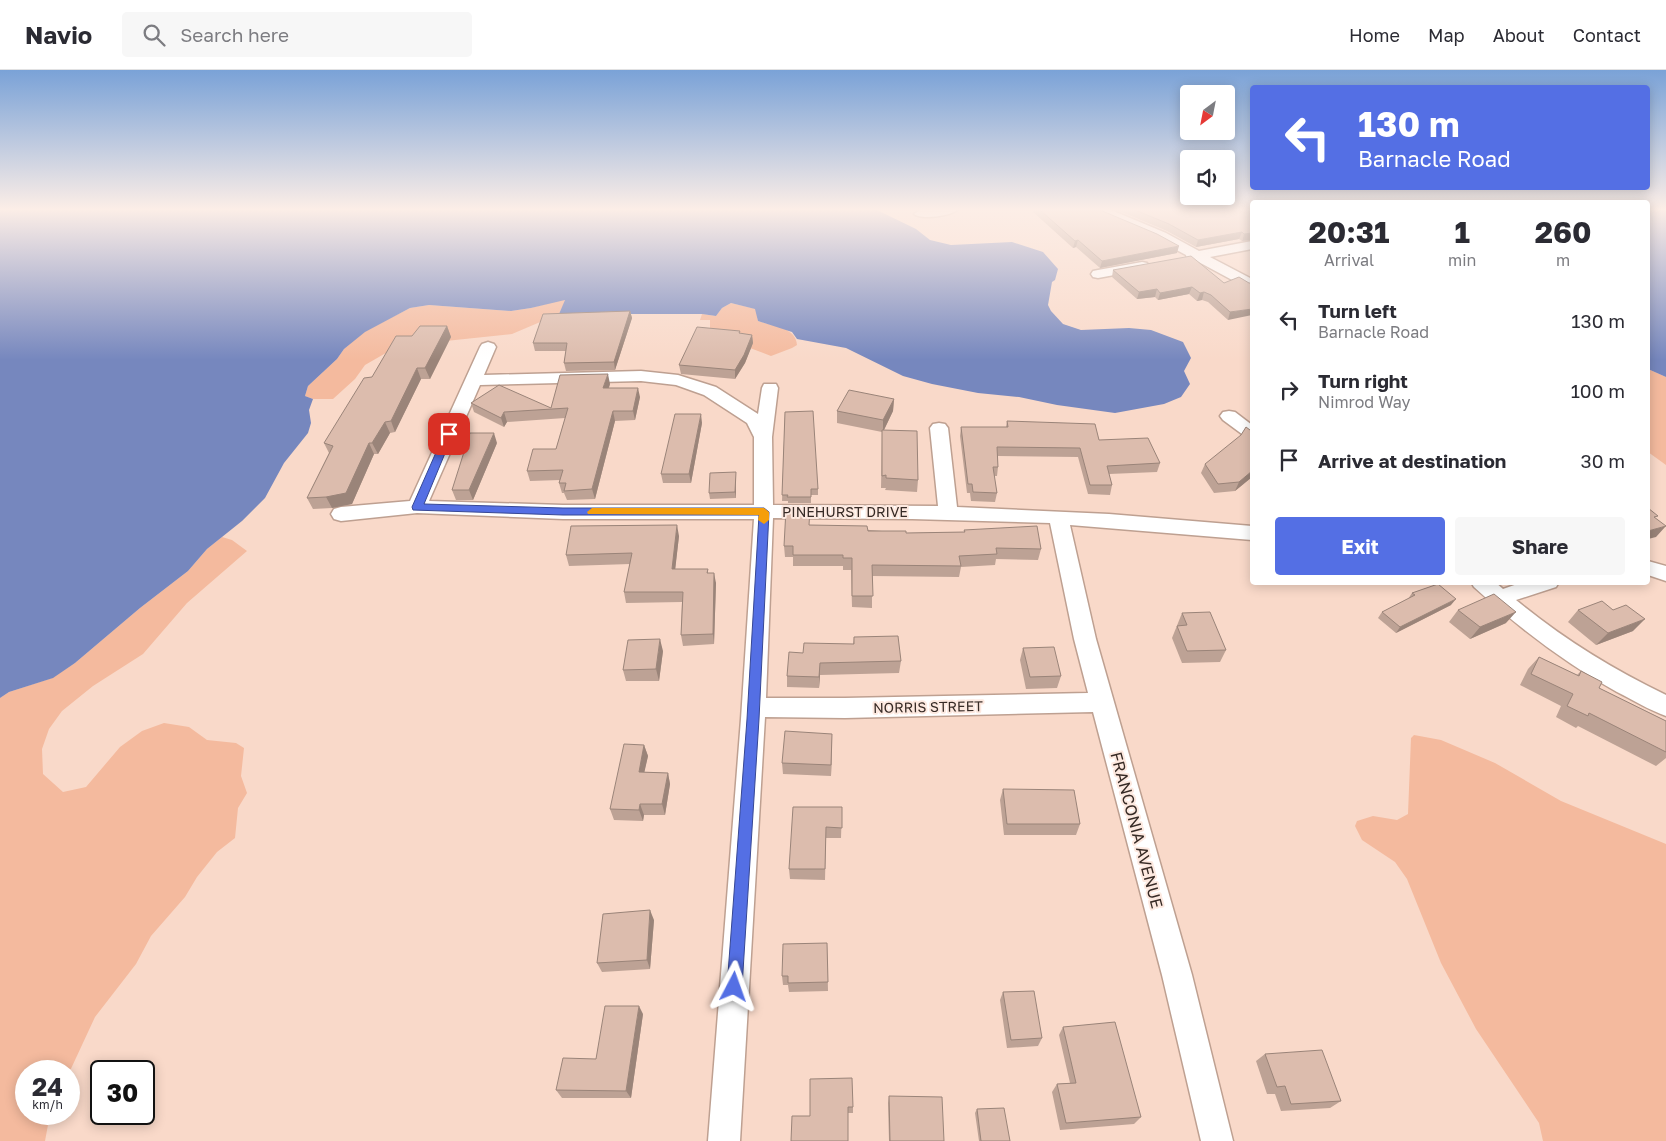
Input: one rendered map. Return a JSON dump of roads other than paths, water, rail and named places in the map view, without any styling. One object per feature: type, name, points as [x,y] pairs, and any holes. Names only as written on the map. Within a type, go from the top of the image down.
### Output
[{"type":"street","points":[[1206,260],[1250,284]]},
{"type":"street","points":[[1098,274],[1152,264]]},
{"type":"street","points":[[417,507],[488,347]]},
{"type":"street","points":[[473,380],[641,376],[678,380],[710,390],[741,409],[756,421],[763,437]]},
{"type":"street","name":"PINEHURST DRIVE","points":[[770,388],[763,437],[764,512],[881,511],[1059,518],[1158,524],[1250,533]]},
{"type":"street","points":[[1229,416],[1250,432]]},
{"type":"street","points":[[939,428],[948,514]]},
{"type":"street","points":[[341,514],[417,507],[563,512],[764,512],[754,707],[724,1141]]},
{"type":"street","name":"FRANCONIA AVENUE","points":[[1059,518],[1085,639],[1177,975],[1217,1141]]},
{"type":"street","points":[[1650,569],[1666,574]]},
{"type":"street","points":[[1484,585],[1528,624],[1572,655],[1604,675],[1666,706]]},
{"type":"street","points":[[1499,598],[1540,585]]},
{"type":"street","name":"NORRIS STREET","points":[[754,707],[845,708],[1102,702]]},
{"type":"water","points":[[0,260],[1050,260],[1058,269],[1055,280],[1052,282],[1048,305],[1063,324],[1081,330],[1129,328],[1151,330],[1183,342],[1191,358],[1184,371],[1190,384],[1181,397],[1164,404],[1115,413],[1057,405],[1019,397],[978,393],[903,376],[846,348],[797,339],[792,332],[758,321],[755,309],[731,303],[722,308],[716,316],[702,314],[559,314],[565,300],[511,311],[429,305],[410,308],[365,332],[344,349],[337,359],[308,386],[305,396],[313,399],[309,410],[311,423],[308,433],[284,463],[265,498],[242,521],[207,549],[188,571],[140,608],[75,663],[53,678],[9,692],[0,698]]},
{"type":"water","points":[[1650,260],[1666,260],[1666,377],[1650,370]]}]
